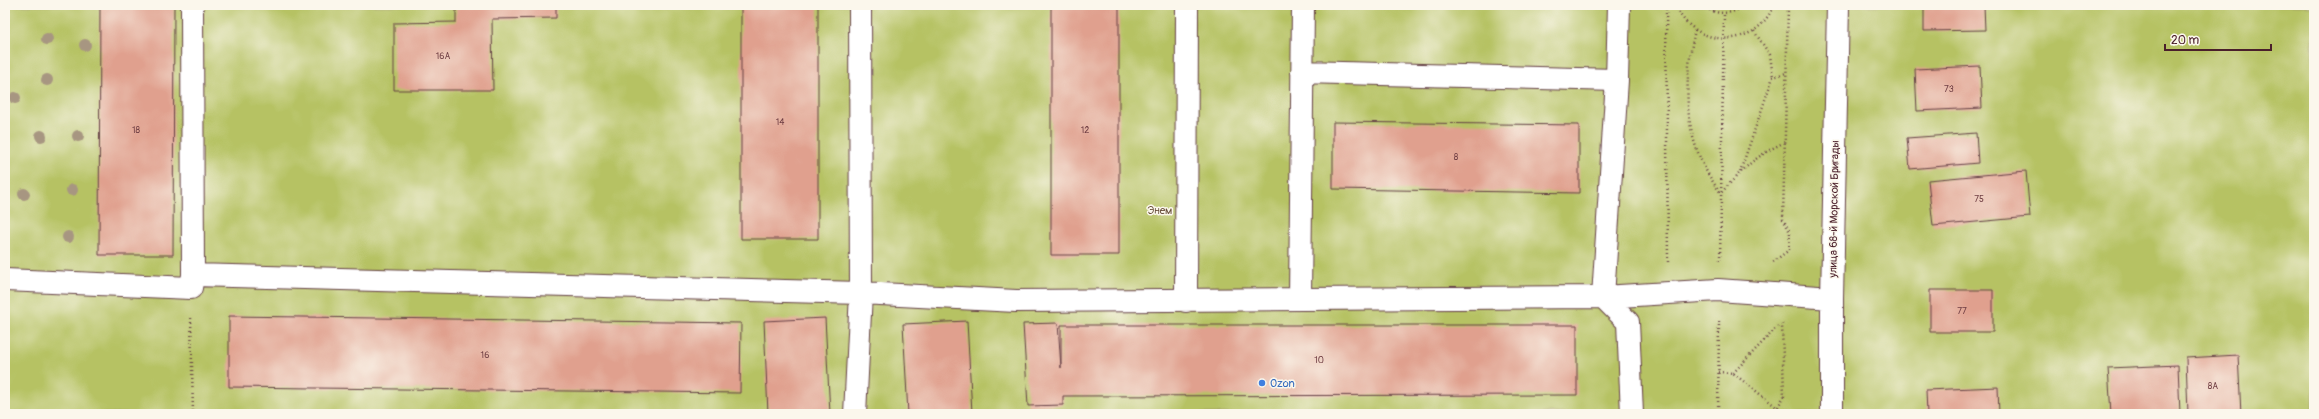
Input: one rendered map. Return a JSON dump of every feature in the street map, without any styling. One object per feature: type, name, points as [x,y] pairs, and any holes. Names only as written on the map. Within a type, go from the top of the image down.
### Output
[{"type":"street","points":[[192,5],[192,281]]},
{"type":"street","points":[[855,414],[861,293],[860,5]]},
{"type":"street","points":[[1186,300],[1187,5]]},
{"type":"street","points":[[1300,298],[1303,5]]},
{"type":"street","points":[[1619,5],[1617,80],[1603,297],[1628,322],[1632,414]]},
{"type":"street","name":"улица 68-й Морской Бригады","points":[[1832,414],[1832,298],[1838,5]]},
{"type":"street","points":[[1302,72],[1617,80]]},
{"type":"street","points":[[5,280],[192,281],[861,293],[1016,301],[1603,297],[1718,290],[1832,298]]},
{"type":"path","points":[[1666,5],[1668,263],[1675,263]]},
{"type":"path","points":[[1675,5],[1679,14],[1695,30],[1705,35],[1724,39],[1738,37],[1754,31],[1766,19],[1775,5]]},
{"type":"path","points":[[1703,5],[1715,12],[1724,14],[1735,12],[1745,5]]},
{"type":"path","points":[[1766,262],[1774,262],[1789,250],[1790,232],[1783,219],[1788,5]]},
{"type":"path","points":[[1713,263],[1720,263],[1724,14]]},
{"type":"path","points":[[1695,30],[1688,80],[1689,117],[1696,152],[1708,177],[1721,194]]},
{"type":"path","points":[[1739,174],[1773,77],[1770,55],[1754,31]]},
{"type":"path","points":[[1773,77],[1786,73]]},
{"type":"path","points":[[1721,194],[1739,174],[1762,153],[1785,142]]},
{"type":"path","points":[[192,281],[193,414]]},
{"type":"path","points":[[1774,414],[1779,408],[1784,396],[1782,318]]},
{"type":"path","points":[[1712,319],[1720,319],[1718,414]]},
{"type":"path","points":[[1733,373],[1782,323]]},
{"type":"path","points":[[1718,372],[1733,373],[1779,408]]},
{"type":"green space","name":"Энем","points":[[5,5],[2314,5],[2314,414],[5,414]]},
{"type":"building","points":[[100,5],[174,5],[173,255],[99,255]]},
{"type":"building","points":[[456,5],[556,5],[556,18],[492,19],[493,90],[394,90],[394,23],[456,22]]},
{"type":"building","points":[[741,5],[818,5],[818,239],[741,239]]},
{"type":"building","points":[[1051,5],[1119,5],[1119,255],[1051,255]]},
{"type":"building","points":[[1924,5],[1984,5],[1985,30],[1924,31]]},
{"type":"building","points":[[1980,66],[1982,108],[1917,111],[1915,69]]},
{"type":"building","points":[[1333,122],[1579,125],[1579,193],[1333,189]]},
{"type":"building","points":[[1976,133],[1978,163],[1910,169],[1907,138]]},
{"type":"building","points":[[2026,171],[2030,217],[1933,226],[1928,180]]},
{"type":"building","points":[[1930,290],[1993,290],[1993,332],[1930,332]]},
{"type":"building","points":[[229,316],[741,323],[740,393],[229,387]]},
{"type":"building","points":[[825,318],[830,414],[768,414],[764,321]]},
{"type":"building","points":[[967,321],[972,413],[908,414],[903,324]]},
{"type":"building","points":[[1058,323],[1061,368],[1061,325],[1577,325],[1577,395],[1063,396],[1063,405],[1028,406],[1023,324]]},
{"type":"building","points":[[2238,355],[2241,414],[2188,414],[2186,358]]},
{"type":"building","points":[[2178,365],[2180,414],[2111,414],[2108,368]]},
{"type":"building","points":[[1998,387],[1999,414],[1927,414],[1926,390]]},
{"type":"place","name":"Ozon","points":[[1262,383]]}]
